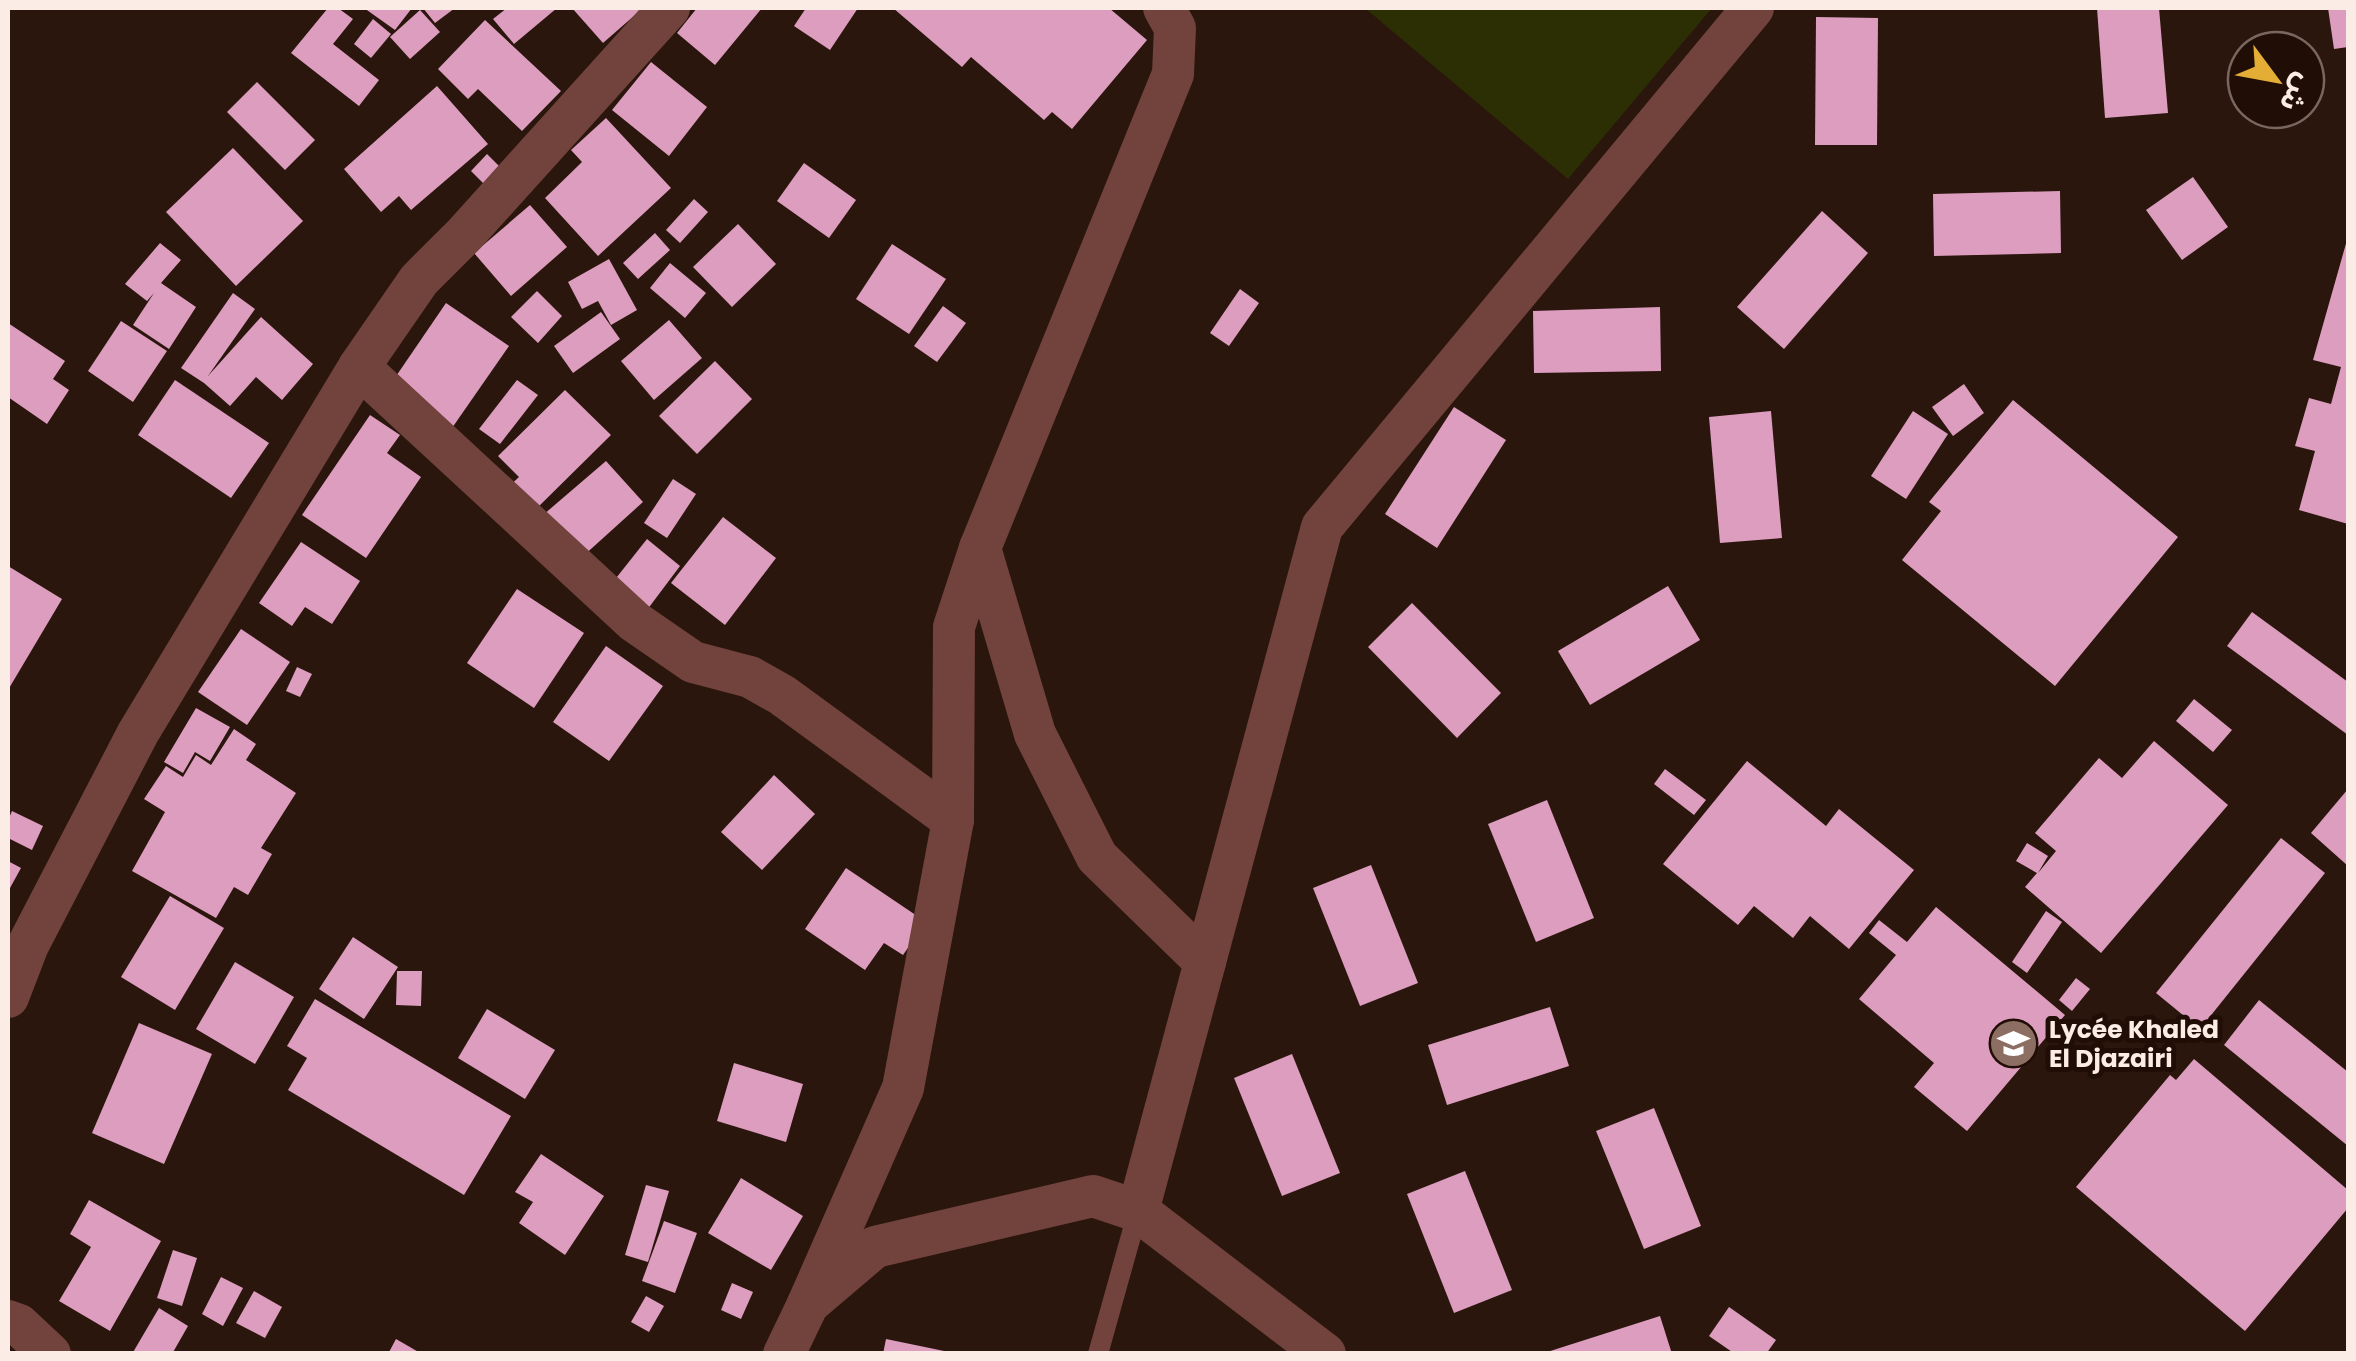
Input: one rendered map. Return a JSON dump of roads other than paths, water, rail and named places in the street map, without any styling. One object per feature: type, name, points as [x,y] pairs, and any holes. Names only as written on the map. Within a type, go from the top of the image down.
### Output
[{"type":"street","points":[[8,997],[28,944],[138,733],[359,367],[418,280],[465,234],[669,8]]},
{"type":"street","points":[[784,1354],[903,1088],[953,820],[954,627],[980,548],[1173,74],[1174,28],[1164,8]]},
{"type":"street","points":[[1138,1210],[1322,527],[1752,8]]},
{"type":"street","points":[[359,367],[635,622],[693,662],[750,677],[782,695],[953,820]]},
{"type":"street","points":[[980,548],[1035,734],[1097,857],[1205,962]]},
{"type":"street","points":[[808,1304],[875,1248],[1093,1196],[1152,1159]]},
{"type":"street","points":[[1093,1196],[1138,1210],[1325,1354]]},
{"type":"street","points":[[8,1321],[20,1326],[50,1354]]},
{"type":"lane","points":[[1098,1354],[1138,1210]]},
{"type":"place","name":"Lycée Khaled El Djazairi","points":[[2014,1043]]}]
